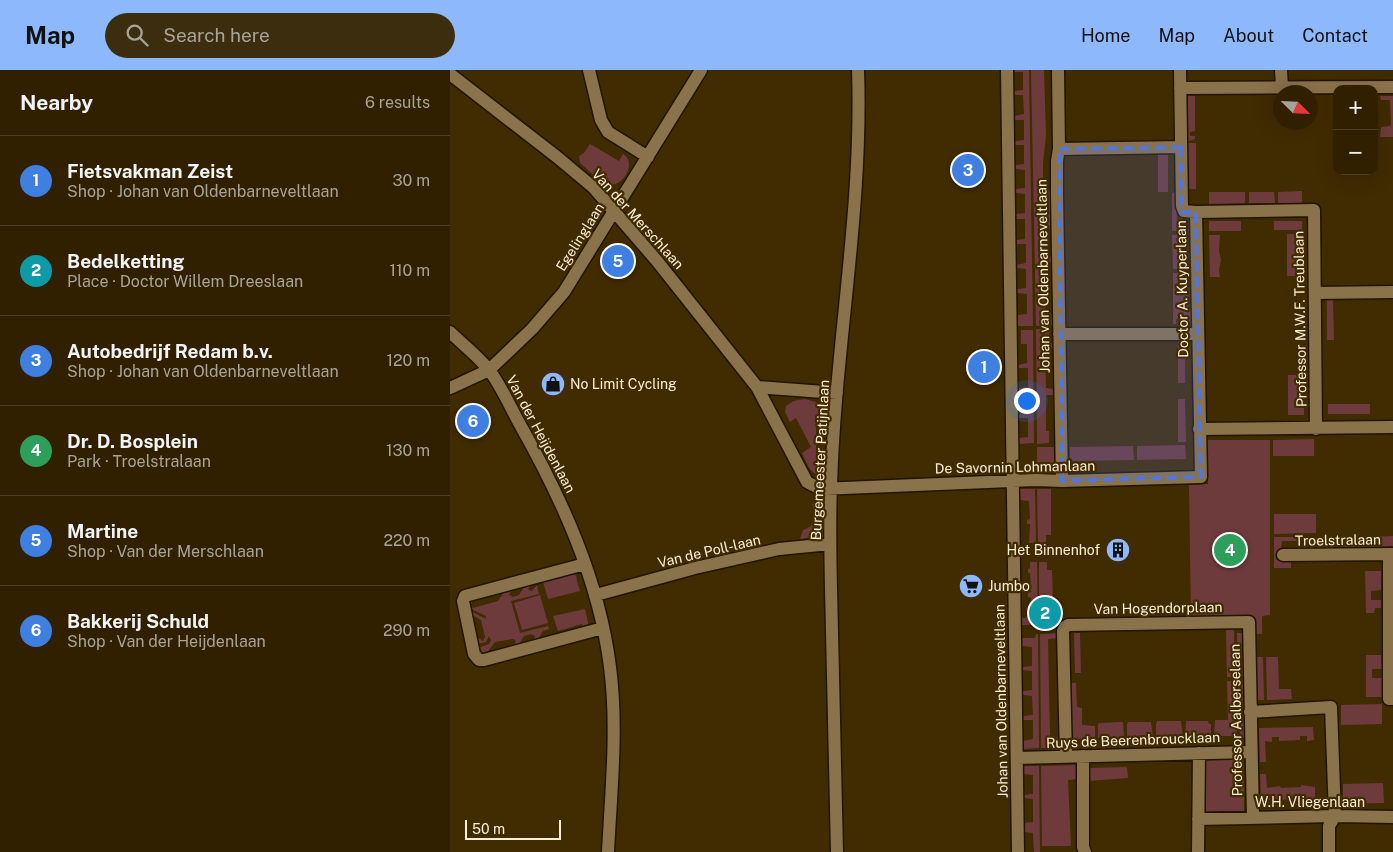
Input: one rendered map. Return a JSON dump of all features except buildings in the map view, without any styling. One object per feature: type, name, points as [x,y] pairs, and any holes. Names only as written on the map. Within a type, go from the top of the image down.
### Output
[{"type":"street","points":[[589,70],[601,120],[608,132],[648,157]]},
{"type":"street","name":"Egelinglaan","points":[[450,388],[489,370],[532,329],[564,292],[701,70]]},
{"type":"street","name":"Burgemeester Patijnlaan","points":[[837,852],[830,487],[837,393],[854,223],[859,103],[858,70]]},
{"type":"street","name":"Johan van Oldenbarneveltlaan","points":[[1007,70],[1018,852]]},
{"type":"street","name":"Johan van Oldenbarneveltlaan","points":[[1058,70],[1059,149],[1057,161],[1062,481]]},
{"type":"street","name":"Doctor A. Kuyperlaan","points":[[1180,70],[1182,206],[1184,211],[1196,212],[1200,477]]},
{"type":"street","points":[[1281,70],[1282,85]]},
{"type":"street","name":"Van der Merschlaan","points":[[450,74],[557,156],[594,188],[657,261],[757,387],[807,482],[820,488],[830,487]]},
{"type":"street","points":[[1318,88],[1393,87]]},
{"type":"street","points":[[1180,88],[1273,88]]},
{"type":"street","points":[[1059,149],[1181,147]]},
{"type":"street","name":"Professor M.W.F. Treublaan","points":[[1196,212],[1314,210],[1316,428]]},
{"type":"street","points":[[1315,293],[1393,292]]},
{"type":"street","name":"Van der Heijdenlaan","points":[[450,332],[489,370],[539,458],[561,505],[596,595],[610,667],[612,708],[613,758],[608,852]]},
{"type":"street","points":[[1059,334],[1197,334]]},
{"type":"street","points":[[757,387],[837,393]]},
{"type":"street","points":[[1199,429],[1393,427]]},
{"type":"street","name":"De Savornin Lohmanlaan","points":[[830,487],[1200,477]]},
{"type":"street","name":"Van de Poll-laan","points":[[596,595],[696,568],[760,554],[830,544]]},
{"type":"street","points":[[1391,554],[1391,699]]},
{"type":"street","name":"Troelstralaan","points":[[1283,555],[1391,554]]},
{"type":"street","points":[[585,564],[464,596],[462,600],[474,654],[480,660],[484,660],[603,628]]},
{"type":"street","name":"Van Hogendorplaan","points":[[1066,756],[1063,631],[1065,627],[1068,625],[1249,622]]},
{"type":"street","name":"Professor Aalberselaan","points":[[1249,622],[1250,752],[1253,818]]},
{"type":"street","points":[[1250,712],[1331,707],[1335,816],[1329,826],[1329,852]]},
{"type":"street","name":"Ruys de Beerenbroucklaan","points":[[1016,758],[1250,752]]},
{"type":"street","points":[[1198,852],[1199,753]]},
{"type":"street","points":[[1083,756],[1083,847],[1085,852]]},
{"type":"street","name":"W.H. Vliegenlaan","points":[[1198,819],[1335,816],[1393,817]]},
{"type":"highlighted area","points":[[1181,147],[1182,212],[1196,212],[1201,477],[1062,481],[1059,149]]},
{"type":"shaded area","points":[[1013,70],[1029,70],[1033,326],[1017,326],[1017,315],[1027,314],[1027,294],[1017,293],[1017,289],[1026,288],[1026,269],[1017,268],[1016,265],[1026,263],[1026,244],[1017,244],[1016,240],[1025,239],[1025,219],[1016,219],[1016,214],[1025,213],[1025,194],[1016,193],[1016,189],[1025,188],[1025,170],[1015,169],[1015,165],[1024,164],[1024,145],[1015,145],[1015,141],[1024,140],[1024,120],[1015,120],[1014,116],[1024,114],[1023,95],[1015,95],[1014,91],[1023,90],[1023,72],[1014,72]]},
{"type":"shaded area","points":[[1031,70],[1044,70],[1046,135],[1043,190],[1051,190],[1052,228],[1044,230],[1044,256],[1052,256],[1052,263],[1044,264],[1045,313],[1053,314],[1053,325],[1036,326]]},
{"type":"shaded area","points":[[1186,96],[1195,96],[1195,131],[1190,132],[1190,136],[1195,136],[1195,139],[1189,141],[1186,139]]},
{"type":"shaded area","points":[[1380,96],[1393,96],[1393,137],[1380,137],[1381,127],[1391,126],[1390,100],[1381,100]]},
{"type":"shaded area","points":[[1186,143],[1196,143],[1196,189],[1187,189]]},
{"type":"shaded area","points":[[590,144],[619,161],[623,154],[627,158],[629,163],[628,169],[623,179],[613,185],[604,183],[580,163],[579,156],[584,153]]},
{"type":"shaded area","points":[[1158,153],[1168,153],[1168,192],[1158,192]]},
{"type":"shaded area","points":[[1302,191],[1302,203],[1278,203],[1278,192]]},
{"type":"shaded area","points":[[1176,192],[1177,222],[1187,222],[1187,229],[1191,229],[1191,231],[1172,231],[1172,193]]},
{"type":"shaded area","points":[[1209,192],[1245,192],[1245,203],[1209,204]]},
{"type":"shaded area","points":[[1249,192],[1274,192],[1275,203],[1249,203]]},
{"type":"shaded area","points":[[1209,221],[1241,221],[1241,231],[1209,231]]},
{"type":"shaded area","points":[[1274,221],[1302,221],[1302,230],[1274,230]]},
{"type":"shaded area","points":[[1287,234],[1302,234],[1303,276],[1287,276]]},
{"type":"shaded area","points":[[1172,235],[1185,235],[1186,269],[1173,269]]},
{"type":"shaded area","points":[[1209,235],[1220,235],[1220,277],[1210,277]]},
{"type":"shaded area","points":[[1173,273],[1188,273],[1188,310],[1191,310],[1192,324],[1181,324],[1180,319],[1176,319],[1176,324],[1173,324]]},
{"type":"shaded area","points":[[1327,300],[1333,300],[1334,340],[1327,340]]},
{"type":"shaded area","points":[[1036,329],[1049,329],[1049,343],[1054,343],[1053,348],[1045,349],[1046,388],[1054,389],[1054,395],[1046,395],[1046,431],[1049,431],[1049,443],[1037,444]]},
{"type":"shaded area","points":[[1021,330],[1033,330],[1034,443],[1019,444],[1019,438],[1028,437],[1028,418],[1019,418],[1018,414],[1028,412],[1028,393],[1018,393],[1019,388],[1028,387],[1028,368],[1019,368],[1018,365],[1027,363],[1027,344],[1021,344]]},
{"type":"shaded area","points":[[1178,340],[1185,340],[1185,383],[1178,383]]},
{"type":"shaded area","points":[[1288,375],[1304,375],[1304,415],[1288,415]]},
{"type":"shaded area","points":[[805,399],[819,403],[824,409],[825,418],[816,418],[816,460],[827,461],[826,475],[816,474],[808,466],[802,453],[811,447],[796,418],[790,422],[785,412],[788,404]]},
{"type":"shaded area","points":[[1178,399],[1185,399],[1186,442],[1178,442]]},
{"type":"shaded area","points":[[1328,404],[1370,404],[1370,414],[1328,414]]},
{"type":"shaded area","points":[[1314,439],[1314,456],[1273,456],[1273,440]]},
{"type":"shaded area","points":[[1207,440],[1270,440],[1270,615],[1262,616],[1262,634],[1253,634],[1252,616],[1191,617],[1189,485],[1208,484]]},
{"type":"shaded area","points":[[1185,445],[1186,459],[1137,460],[1137,446]]},
{"type":"shaded area","points":[[1133,446],[1134,460],[1070,461],[1070,447]]},
{"type":"shaded area","points":[[1037,447],[1055,447],[1056,471],[1037,471]]},
{"type":"shaded area","points":[[1019,489],[1035,489],[1036,543],[1029,543],[1030,524],[1027,524],[1027,520],[1030,519],[1029,501],[1020,500]]},
{"type":"shaded area","points":[[1037,489],[1051,489],[1051,535],[1046,535],[1046,543],[1038,543]]},
{"type":"shaded area","points":[[820,500],[827,515],[825,530],[818,536],[800,539],[803,530],[814,523],[815,512],[812,504]]},
{"type":"shaded area","points":[[1274,514],[1316,514],[1316,533],[1274,534]]},
{"type":"shaded area","points":[[1364,536],[1364,547],[1348,547],[1347,550],[1338,550],[1338,537]]},
{"type":"shaded area","points":[[1393,536],[1393,546],[1367,547],[1367,537]]},
{"type":"shaded area","points":[[1274,537],[1335,537],[1335,550],[1318,550],[1317,541],[1282,541],[1281,550],[1276,552],[1276,560],[1291,560],[1291,568],[1274,568]]},
{"type":"shaded area","points":[[1030,562],[1037,562],[1038,630],[1036,630],[1035,625],[1022,625],[1022,618],[1032,617],[1031,598],[1028,597],[1028,593],[1031,592],[1030,573],[1028,573]]},
{"type":"shaded area","points":[[1039,562],[1047,562],[1047,570],[1052,570],[1053,603],[1039,595]]},
{"type":"shaded area","points":[[1365,571],[1381,571],[1381,590],[1371,591],[1371,600],[1381,600],[1381,608],[1375,608],[1374,613],[1366,613]]},
{"type":"shaded area","points":[[575,573],[580,591],[548,599],[543,582]]},
{"type":"shaded area","points":[[532,582],[528,590],[532,591],[537,585],[539,594],[511,601],[520,633],[548,626],[549,629],[543,631],[537,641],[533,642],[535,636],[531,634],[524,636],[518,646],[513,647],[516,641],[513,639],[495,642],[486,654],[481,654],[478,648],[489,644],[491,640],[489,636],[486,642],[478,644],[477,637],[483,641],[485,637],[481,620],[469,613],[469,610],[486,619],[486,616],[467,607],[468,603],[474,599],[470,605],[473,608],[498,601],[506,589],[512,588],[509,595],[513,597],[519,595],[526,584]]},
{"type":"shaded area","points":[[540,595],[548,623],[522,630],[514,603]]},
{"type":"shaded area","points":[[1044,599],[1053,607],[1047,608],[1048,630],[1040,630],[1039,600]]},
{"type":"shaded area","points":[[585,609],[589,627],[583,630],[582,624],[558,631],[553,616]]},
{"type":"shaded area","points":[[1226,629],[1234,629],[1235,677],[1227,677]]},
{"type":"shaded area","points":[[1058,633],[1058,638],[1048,639],[1050,736],[1060,738],[1060,748],[1041,748],[1040,634]]},
{"type":"shaded area","points":[[1074,633],[1080,633],[1081,673],[1075,673]]},
{"type":"shaded area","points":[[1237,633],[1244,633],[1245,677],[1238,677]]},
{"type":"shaded area","points":[[1036,634],[1038,634],[1039,748],[1023,749],[1023,741],[1033,739],[1033,720],[1023,720],[1024,716],[1033,715],[1032,696],[1023,695],[1023,691],[1032,690],[1032,671],[1022,670],[1023,667],[1032,666],[1032,647],[1022,646],[1022,638],[1035,638]]},
{"type":"shaded area","points":[[1366,655],[1381,655],[1382,669],[1372,669],[1372,678],[1382,678],[1382,697],[1366,697]]},
{"type":"shaded area","points":[[1254,657],[1263,657],[1264,700],[1255,700]]},
{"type":"shaded area","points":[[1266,657],[1278,657],[1279,689],[1291,689],[1292,699],[1267,700]]},
{"type":"shaded area","points":[[1227,681],[1235,681],[1237,736],[1214,736],[1215,720],[1228,720]]},
{"type":"shaded area","points":[[1238,681],[1245,681],[1246,738],[1240,738]]},
{"type":"shaded area","points":[[1071,683],[1076,683],[1077,707],[1082,708],[1082,725],[1095,726],[1095,739],[1072,739]]},
{"type":"shaded area","points":[[1382,704],[1382,724],[1341,725],[1341,705]]},
{"type":"shaded area","points":[[1157,721],[1181,721],[1183,737],[1156,737]]},
{"type":"shaded area","points":[[1186,721],[1208,721],[1211,724],[1211,736],[1185,737]]},
{"type":"shaded area","points":[[1123,722],[1124,738],[1098,738],[1099,723]]},
{"type":"shaded area","points":[[1128,722],[1151,722],[1153,737],[1127,738]]},
{"type":"shaded area","points":[[1313,727],[1314,740],[1307,741],[1307,736],[1300,736],[1300,740],[1279,741],[1279,737],[1272,737],[1272,742],[1265,741],[1266,762],[1260,762],[1259,728]]},
{"type":"shaded area","points":[[1203,759],[1243,759],[1244,813],[1202,814]]},
{"type":"shaded area","points":[[1077,765],[1077,779],[1068,780],[1071,846],[1042,846],[1041,766]]},
{"type":"shaded area","points":[[1023,766],[1039,766],[1040,852],[1034,852],[1033,833],[1024,832],[1024,823],[1033,822],[1033,799],[1024,798],[1024,795],[1033,794],[1033,775],[1023,774]]},
{"type":"shaded area","points":[[1127,767],[1128,778],[1088,781],[1088,768]]},
{"type":"shaded area","points":[[1260,774],[1266,774],[1267,788],[1280,786],[1281,788],[1301,787],[1301,785],[1315,787],[1315,799],[1261,800]]},
{"type":"shaded area","points":[[1383,783],[1384,803],[1343,804],[1343,784]]},
{"type":"place","name":"Autobedrijf Redam b.v.","points":[[968,170]]},
{"type":"place","name":"Martine","points":[[618,261]]},
{"type":"place","name":"Fietsvakman Zeist","points":[[984,367]]},
{"type":"place","name":"No Limit Cycling","points":[[553,384]]},
{"type":"place","name":"Bakkerij Schuld","points":[[473,421]]},
{"type":"place","name":"Het Binnenhof","points":[[1118,550]]},
{"type":"place","name":"Dr. D. Bosplein","points":[[1230,550]]},
{"type":"place","name":"Jumbo","points":[[971,586]]},
{"type":"place","name":"Bedelketting","points":[[1045,613]]}]
